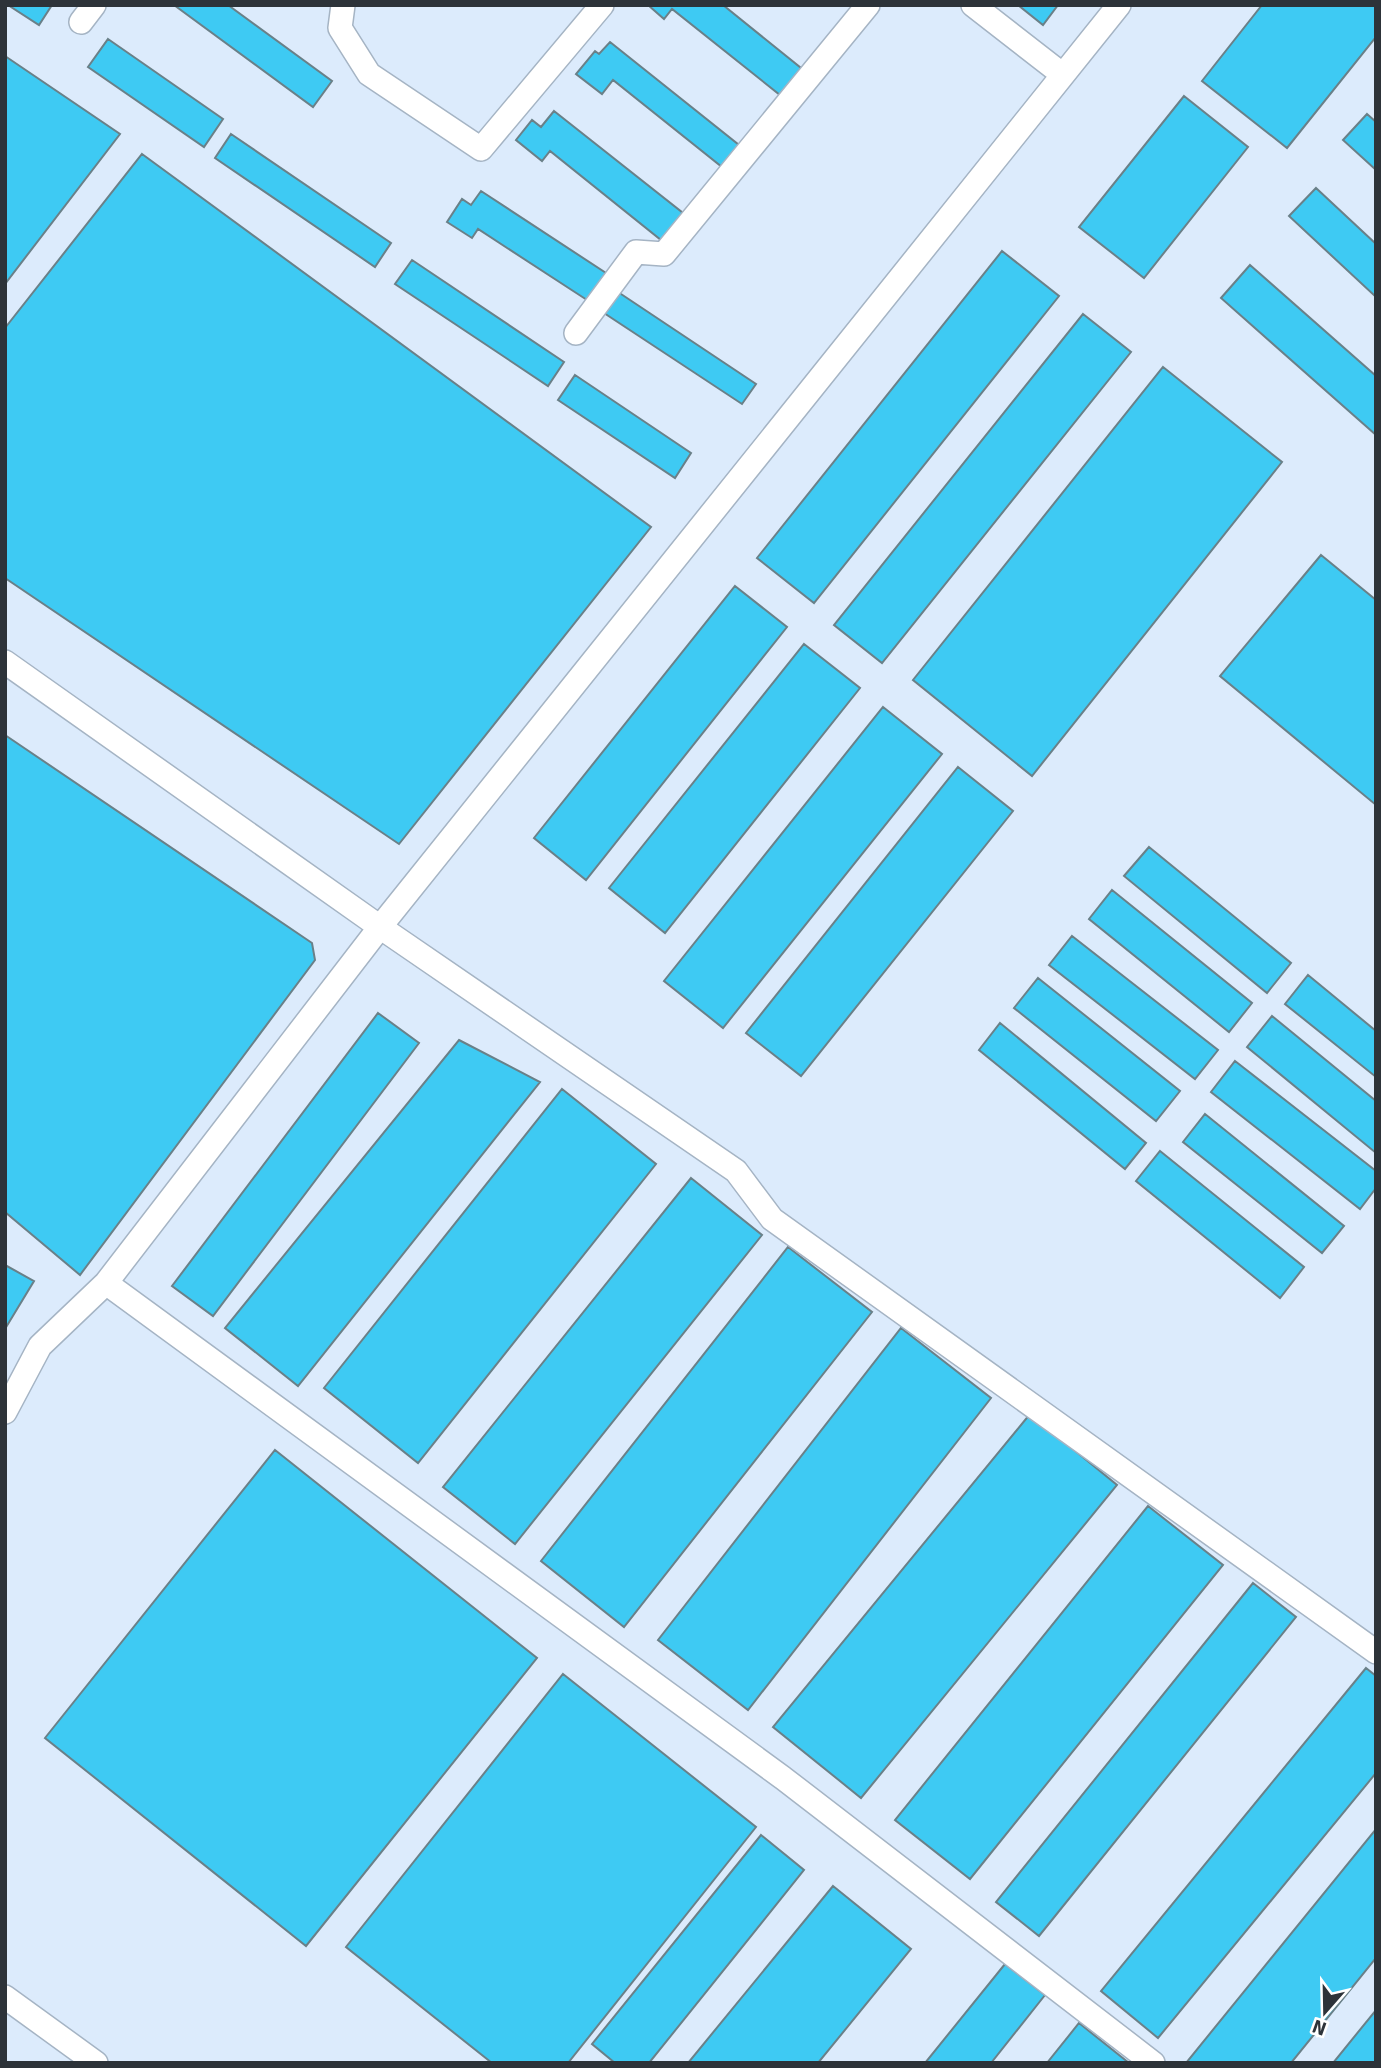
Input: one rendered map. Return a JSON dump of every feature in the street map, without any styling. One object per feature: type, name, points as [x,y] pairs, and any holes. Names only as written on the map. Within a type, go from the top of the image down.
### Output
[{"type":"street","points":[[343,5],[340,28],[369,74],[481,149],[602,5]]},
{"type":"street","points":[[576,333],[636,252],[664,254],[868,5]]},
{"type":"street","points":[[973,5],[1063,75]]},
{"type":"street","points":[[5,1412],[40,1346],[106,1283],[380,928],[1119,5]]},
{"type":"street","points":[[5,663],[380,928],[736,1171],[772,1219],[1376,1651]]},
{"type":"street","points":[[106,1283],[783,1778],[1153,2063]]},
{"type":"street","points":[[5,1997],[96,2063]]},
{"type":"building","points":[[8,5],[52,5],[39,25]]},
{"type":"building","points":[[174,5],[228,5],[332,81],[313,107]]},
{"type":"building","points":[[648,5],[723,5],[801,68],[780,95],[672,9],[664,19]]},
{"type":"building","points":[[1018,5],[1058,5],[1043,25]]},
{"type":"building","points":[[1262,5],[1376,5],[1376,37],[1287,148],[1202,81]]},
{"type":"building","points":[[108,39],[223,119],[204,147],[88,67]]},
{"type":"building","points":[[610,42],[739,145],[722,167],[613,80],[602,94],[576,74],[595,51],[599,54]]},
{"type":"building","points":[[5,56],[120,134],[5,284]]},
{"type":"building","points":[[1184,96],[1248,147],[1144,278],[1079,227]]},
{"type":"building","points":[[554,111],[683,213],[661,240],[550,151],[542,161],[516,140],[532,120],[541,127]]},
{"type":"building","points":[[1367,114],[1376,122],[1376,170],[1343,140]]},
{"type":"building","points":[[231,134],[391,243],[375,267],[215,158]]},
{"type":"building","points":[[142,154],[651,527],[399,844],[5,578],[5,328]]},
{"type":"building","points":[[1316,188],[1376,244],[1376,297],[1289,216]]},
{"type":"building","points":[[481,191],[606,273],[587,300],[478,229],[472,238],[447,222],[462,199],[471,205]]},
{"type":"building","points":[[1002,251],[1059,296],[814,603],[757,558]]},
{"type":"building","points":[[412,260],[564,362],[548,386],[395,284]]},
{"type":"building","points":[[1250,265],[1376,376],[1376,435],[1221,298]]},
{"type":"building","points":[[618,292],[756,384],[742,404],[604,313]]},
{"type":"building","points":[[1083,314],[1131,352],[882,663],[834,625]]},
{"type":"building","points":[[1163,367],[1282,462],[1032,776],[913,680]]},
{"type":"building","points":[[575,375],[691,453],[675,478],[558,400]]},
{"type":"building","points":[[1321,555],[1376,600],[1376,805],[1220,676]]},
{"type":"building","points":[[735,586],[787,627],[586,880],[534,838]]},
{"type":"building","points":[[804,644],[860,688],[665,933],[609,888]]},
{"type":"building","points":[[883,707],[942,754],[723,1028],[664,981]]},
{"type":"building","points":[[5,735],[312,943],[315,960],[80,1275],[5,1212]]},
{"type":"building","points":[[958,767],[1013,811],[801,1076],[746,1033]]},
{"type":"building","points":[[1149,847],[1291,963],[1267,993],[1124,876]]},
{"type":"building","points":[[1112,890],[1252,1003],[1229,1032],[1089,919]]},
{"type":"building","points":[[1072,936],[1218,1050],[1195,1079],[1049,965]]},
{"type":"building","points":[[1308,975],[1376,1031],[1376,1077],[1285,1004]]},
{"type":"building","points":[[1038,978],[1180,1091],[1156,1121],[1014,1008]]},
{"type":"building","points":[[378,1013],[419,1043],[213,1316],[172,1286]]},
{"type":"building","points":[[1272,1016],[1376,1101],[1376,1153],[1247,1047]]},
{"type":"building","points":[[1000,1023],[1146,1143],[1125,1169],[979,1050]]},
{"type":"building","points":[[459,1040],[540,1082],[298,1386],[225,1328]]},
{"type":"building","points":[[1235,1061],[1376,1171],[1376,1188],[1360,1209],[1211,1092]]},
{"type":"building","points":[[562,1089],[656,1164],[418,1463],[324,1388]]},
{"type":"building","points":[[1205,1114],[1344,1226],[1322,1253],[1183,1142]]},
{"type":"building","points":[[1160,1151],[1304,1267],[1280,1298],[1136,1181]]},
{"type":"building","points":[[691,1178],[762,1235],[515,1544],[443,1487]]},
{"type":"building","points":[[788,1247],[872,1312],[624,1627],[541,1561]]},
{"type":"building","points":[[5,1265],[34,1281],[5,1329]]},
{"type":"building","points":[[901,1328],[991,1398],[748,1710],[658,1640]]},
{"type":"building","points":[[1030,1414],[1117,1485],[861,1798],[773,1727]]},
{"type":"building","points":[[275,1450],[537,1658],[306,1946],[45,1738]]},
{"type":"building","points":[[1148,1506],[1223,1565],[970,1879],[895,1820]]},
{"type":"building","points":[[1253,1583],[1296,1617],[1039,1936],[996,1902]]},
{"type":"building","points":[[1366,1668],[1376,1676],[1376,1773],[1158,2038],[1101,1991]]},
{"type":"building","points":[[563,1674],[756,1827],[568,2063],[492,2063],[346,1947]]},
{"type":"building","points":[[1376,1829],[1376,1958],[1291,2063],[1186,2063]]},
{"type":"building","points":[[761,1835],[804,1870],[649,2063],[615,2063],[592,2044]]},
{"type":"building","points":[[833,1886],[911,1949],[818,2063],[688,2063]]},
{"type":"building","points":[[1005,1964],[1045,1995],[991,2063],[925,2063]]},
{"type":"building","points":[[1376,2010],[1376,2063],[1333,2063]]},
{"type":"building","points":[[1079,2023],[1129,2063],[1047,2063]]}]
